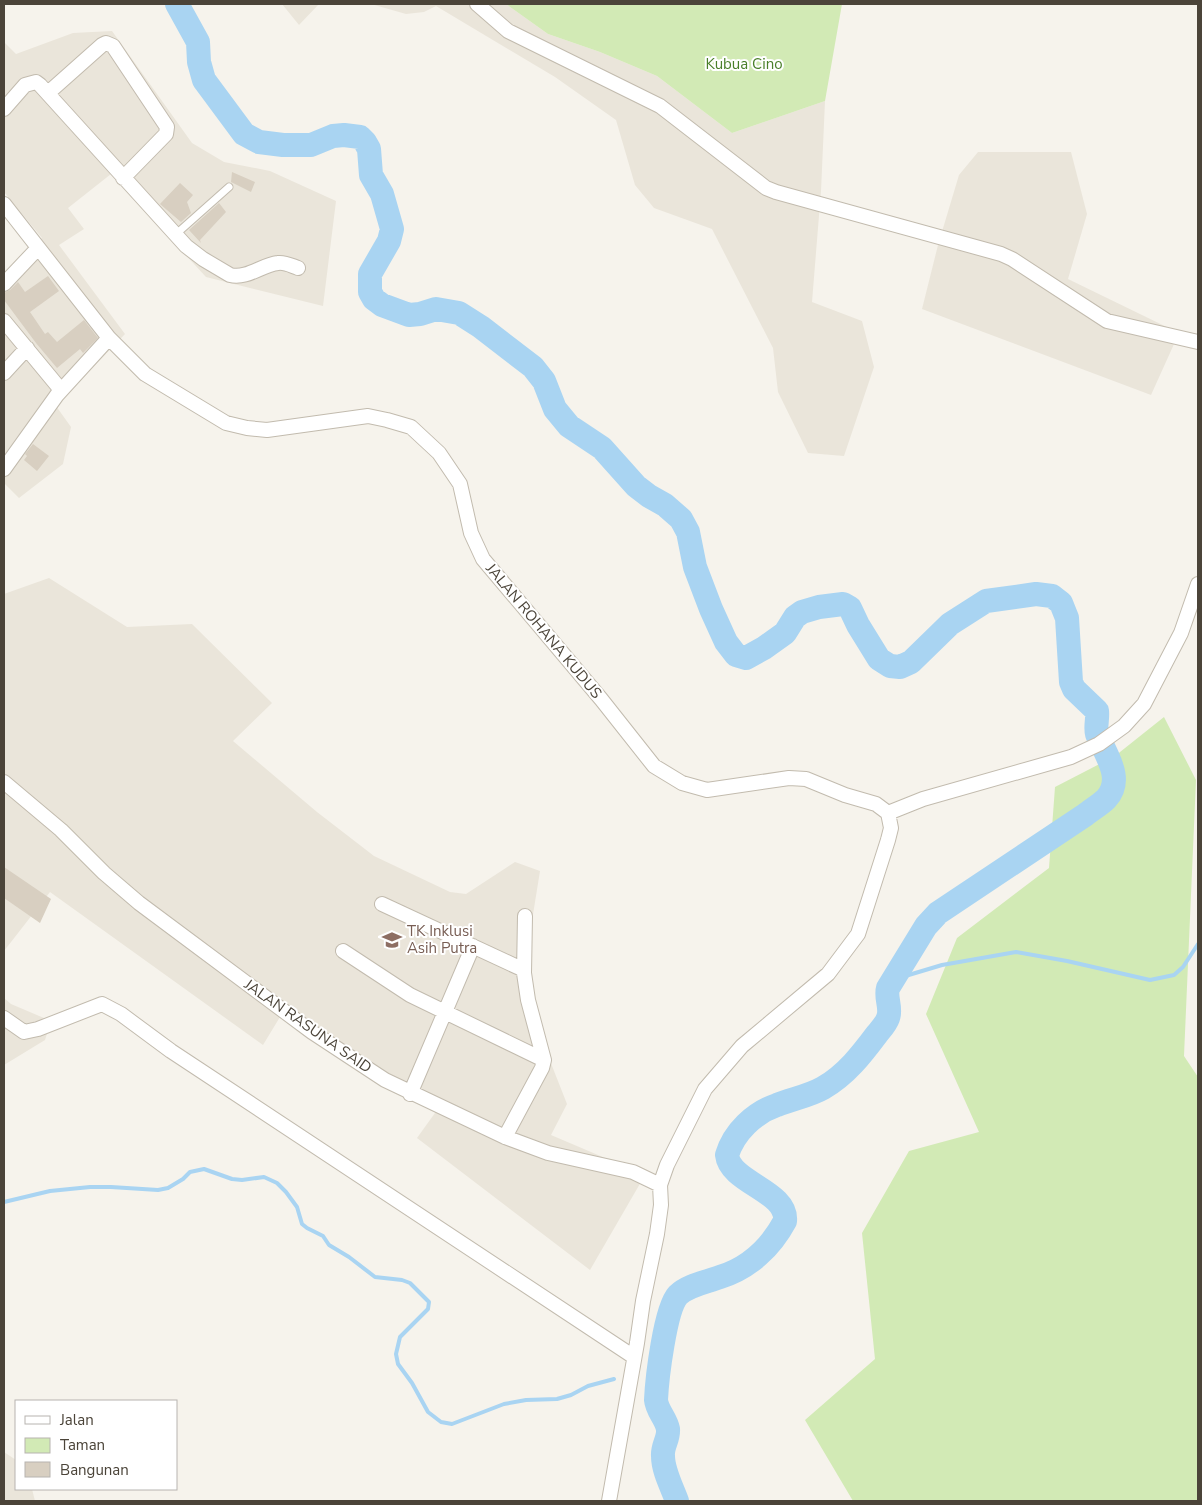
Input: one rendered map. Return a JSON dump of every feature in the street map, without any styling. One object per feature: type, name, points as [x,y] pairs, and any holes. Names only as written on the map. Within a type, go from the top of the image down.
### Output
[{"type":"street","points":[[477,4],[508,31],[660,106],[766,188],[1001,254],[1012,259],[1107,321],[1198,342]]},
{"type":"street","points":[[48,94],[102,45],[106,43],[113,46],[167,126],[168,131],[123,178]]},
{"type":"street","points":[[4,109],[25,85],[36,82],[193,253],[230,275],[244,276],[280,263],[298,268]]},
{"type":"street","name":"JALAN ROHANA KUDUS","points":[[4,204],[109,338],[146,374],[226,423],[267,430],[368,416],[411,427],[439,454],[460,484],[471,533],[483,559],[601,699],[654,766],[682,783],[708,790],[789,778],[806,779],[845,795],[876,804],[888,813]]},
{"type":"street","points":[[4,284],[38,248]]},
{"type":"street","points":[[4,321],[61,390]]},
{"type":"street","points":[[4,469],[61,390],[109,338]]},
{"type":"street","points":[[4,373],[27,348]]},
{"type":"street","points":[[609,1501],[643,1301],[657,1234],[661,1205],[660,1186],[667,1165],[705,1089],[742,1046],[828,974],[858,934],[891,828],[888,813],[923,799],[1071,757],[1100,744],[1124,726],[1144,704],[1181,633],[1198,584]]},
{"type":"street","name":"JALAN RASUNA SAID","points":[[4,782],[61,830],[104,873],[139,903],[312,1032],[385,1080],[410,1094],[504,1137],[548,1153],[633,1172],[660,1186]]},
{"type":"street","points":[[382,904],[524,970]]},
{"type":"street","points":[[504,1137],[542,1068],[544,1060],[528,1000],[524,970],[525,916]]},
{"type":"street","points":[[410,1094],[473,946]]},
{"type":"street","points":[[343,952],[404,992],[544,1060]]},
{"type":"street","points":[[4,1018],[24,1032],[38,1029],[102,1004],[122,1014],[172,1051],[634,1358]]},
{"type":"lane","points":[[175,235],[229,187]]},
{"type":"shaded area","points":[[282,4],[319,4],[299,25]]},
{"type":"shaded area","points":[[371,4],[506,4],[548,34],[600,52],[657,76],[732,133],[825,101],[821,191],[812,302],[862,321],[874,367],[844,456],[808,453],[778,392],[773,348],[712,229],[654,208],[635,185],[616,120],[555,77],[436,6],[424,12],[406,14]]},
{"type":"shaded area","points":[[112,31],[192,143],[224,162],[270,171],[336,201],[323,306],[206,277],[111,174],[68,208],[84,229],[59,245],[125,334],[56,406],[71,427],[63,464],[19,498],[4,483],[4,272],[42,238],[4,192],[4,42],[16,54],[73,33]]},
{"type":"shaded area","points":[[978,152],[1071,152],[1087,214],[1068,279],[1179,333],[1151,395],[922,309],[938,245],[959,175]]},
{"type":"shaded area","points":[[49,578],[127,627],[192,624],[272,703],[233,741],[317,812],[374,856],[450,892],[466,894],[515,862],[540,871],[530,933],[529,973],[545,1048],[567,1104],[551,1135],[645,1175],[590,1270],[417,1138],[440,1106],[283,1012],[263,1045],[50,892],[4,951],[4,594]]},
{"type":"shaded area","points":[[4,998],[11,1004],[51,1021],[45,1040],[4,1065]]},
{"type":"shaded area","points":[[4,1452],[15,1459],[15,1490],[32,1490],[35,1501],[4,1501]]},
{"type":"green space","name":"Kubua Cino","points":[[506,4],[842,4],[825,101],[732,133],[657,76],[600,52],[548,34]]},
{"type":"green space","points":[[1164,717],[1196,780],[1184,1056],[1198,1077],[1198,1501],[853,1501],[805,1420],[875,1359],[862,1233],[909,1151],[979,1132],[926,1014],[957,938],[1049,868],[1055,787],[1115,756]]},
{"type":"building","points":[[232,172],[255,182],[251,192],[231,182]]},
{"type":"building","points":[[180,183],[193,195],[187,202],[191,213],[181,222],[160,204]]},
{"type":"building","points":[[219,203],[226,212],[200,240],[201,243],[189,230]]},
{"type":"building","points":[[48,276],[59,291],[30,312],[45,334],[48,332],[57,342],[84,320],[98,338],[83,353],[80,349],[57,368],[4,300],[4,293],[18,282],[25,292]]},
{"type":"building","points":[[33,444],[49,456],[37,471],[24,460],[27,456],[25,454]]},
{"type":"building","points":[[4,867],[51,899],[40,923],[4,898]]},
{"type":"waterway","points":[[177,4],[198,42],[199,62],[204,80],[244,134],[259,142],[283,145],[311,145],[333,136],[344,135],[360,137],[365,142],[369,149],[371,175],[382,194],[392,229],[389,241],[370,274],[370,292],[374,299],[382,305],[409,315],[436,309],[459,313],[481,327],[533,367],[544,381],[555,409],[569,426],[602,448],[636,486],[665,505],[681,519],[688,532],[695,567],[711,609],[726,642],[736,655],[746,658],[764,648],[785,633],[795,617],[802,612],[819,607],[843,604],[850,608],[879,659],[890,666],[900,667],[911,662],[950,624],[986,601],[1036,594],[1052,596],[1061,603],[1067,618],[1071,682],[1074,689],[1097,711],[1097,734],[1112,766],[1114,775],[1111,791],[1104,801],[1085,815],[938,913],[926,926],[888,988],[889,1014],[886,1022],[853,1064],[823,1088],[760,1113],[746,1124],[730,1147],[727,1155],[730,1165],[747,1180],[778,1202],[783,1211],[785,1221],[766,1248],[750,1262],[731,1273],[687,1289],[678,1295],[673,1303],[662,1345],[656,1400],[668,1429],[663,1462],[677,1501]]},
{"type":"waterway","points":[[892,980],[942,965],[1016,952],[1067,961],[1150,980],[1174,975],[1183,967],[1198,944]]},
{"type":"waterway","points":[[4,1202],[50,1191],[90,1187],[158,1190],[168,1188],[183,1179],[190,1172],[204,1169],[232,1179],[242,1180],[264,1177],[277,1183],[286,1192],[297,1207],[302,1224],[323,1236],[329,1245],[349,1257],[375,1277],[402,1280],[410,1283],[429,1302],[428,1309],[400,1337],[396,1354],[398,1364],[412,1383],[428,1412],[441,1422],[452,1424],[504,1404],[526,1400],[557,1399],[571,1395],[588,1386],[614,1379]]},
{"type":"place","name":"TK Inklusi Asih Putra","points":[[392,940]]}]
